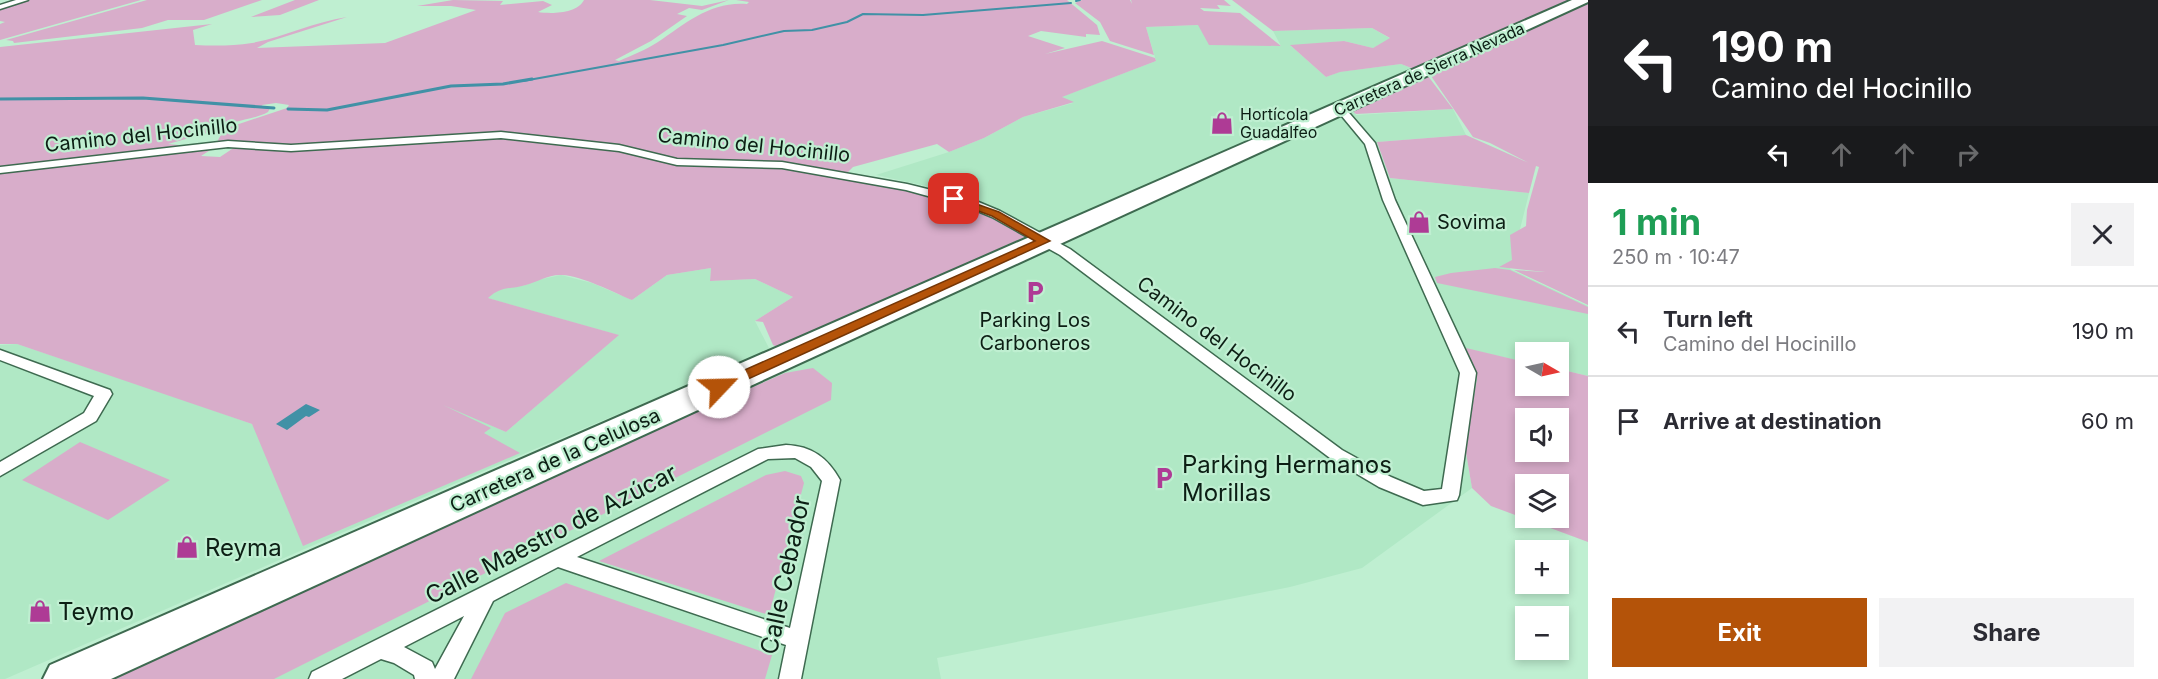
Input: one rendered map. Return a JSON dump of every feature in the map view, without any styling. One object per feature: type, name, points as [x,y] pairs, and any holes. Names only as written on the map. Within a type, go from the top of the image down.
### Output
[{"type":"highway","name":"Carretera de Sierra Nevada","points":[[1044,241],[1583,0]]},
{"type":"highway","name":"Carretera de la Celulosa","points":[[65,679],[1044,241]]},
{"type":"street","points":[[0,7],[24,0]]},
{"type":"street","name":"Camino del Hocinillo","points":[[0,170],[228,144],[291,148],[501,135],[619,148],[677,162],[782,165],[874,180],[972,204],[996,214],[1065,252],[1336,454],[1385,482],[1423,498],[1450,495],[1468,373],[1389,200],[1370,143],[1341,109]]},
{"type":"street","points":[[0,355],[104,394],[90,417],[0,470]]},
{"type":"street","name":"Calle Maestro de Azúcar","points":[[320,679],[558,560],[764,453],[791,450],[808,455]]},
{"type":"street","name":"Calle Cebador","points":[[790,679],[831,480],[820,463],[808,455]]},
{"type":"street","points":[[558,560],[798,640]]},
{"type":"street","points":[[442,679],[485,596]]},
{"type":"street","points":[[379,649],[400,655],[424,669],[426,679]]},
{"type":"shaded area","points":[[30,0],[141,0],[0,40],[0,24],[5,22],[0,21],[0,8]]},
{"type":"shaded area","points":[[147,0],[262,0],[204,20],[168,20],[142,28],[14,43],[6,40]]},
{"type":"shaded area","points":[[295,0],[319,0],[280,15],[251,17]]},
{"type":"shaded area","points":[[453,0],[503,1],[500,5],[543,1],[552,5],[538,12],[550,13],[576,8],[584,0],[650,0],[702,6],[729,0],[702,10],[689,8],[677,14],[687,16],[651,41],[615,60],[619,61],[653,45],[710,10],[749,2],[736,0],[1067,0],[1097,25],[1100,35],[1086,34],[1086,37],[1041,31],[1028,36],[1065,48],[1045,54],[1102,41],[1155,58],[1156,61],[1062,97],[1074,102],[1023,117],[984,138],[949,152],[937,144],[853,167],[847,173],[775,162],[673,159],[621,146],[499,133],[294,145],[217,142],[224,129],[287,108],[289,105],[276,103],[262,105],[263,108],[270,108],[262,115],[168,144],[188,146],[0,168],[0,47],[212,24],[193,30],[195,45],[238,45],[347,17],[268,42],[257,48],[385,43],[476,10],[451,6],[417,6]]},
{"type":"shaded area","points":[[1082,0],[1130,0],[1132,4],[1131,0],[1224,0],[1231,6],[1217,5],[1220,9],[1200,8],[1204,11],[1240,13],[1281,46],[1209,45],[1198,25],[1146,27],[1154,55],[1110,41],[1100,22],[1075,3]]},
{"type":"shaded area","points":[[1232,0],[1572,0],[1414,69],[1401,64],[1340,72],[1326,77],[1290,45],[1344,41],[1373,48],[1390,38],[1372,28],[1273,31]]},
{"type":"shaded area","points":[[1588,3],[1588,305],[1514,270],[1545,272],[1499,267],[1512,260],[1510,235],[1526,226],[1527,210],[1539,167],[1536,166],[1529,193],[1390,178],[1377,142],[1466,135],[1529,163],[1473,137],[1431,76]]},
{"type":"shaded area","points":[[1199,25],[1281,46],[1273,31],[1372,28],[1391,39],[1373,48],[1344,41],[1291,46],[1326,77],[1339,72],[1401,64],[1414,69],[1349,100],[1356,115],[1453,109],[1466,135],[1377,142],[1390,178],[1529,193],[1510,269],[1588,306],[1588,376],[1569,371],[1569,342],[1515,342],[1515,360],[1467,349],[1477,379],[1465,447],[1472,488],[1362,568],[1290,587],[937,658],[941,679],[114,679],[812,353],[1040,232],[990,206],[926,186],[876,175],[949,152],[984,138],[1023,117],[1073,103],[1061,97],[1156,61],[1146,27]]},
{"type":"shaded area","points":[[1428,76],[1453,109],[1356,114],[1351,110]]},
{"type":"shaded area","points":[[498,137],[616,150],[678,166],[782,169],[893,186],[972,208],[1027,236],[780,348],[773,345],[763,322],[755,321],[793,297],[755,279],[710,281],[711,268],[667,275],[632,300],[588,281],[562,275],[498,291],[488,298],[619,335],[506,432],[443,405],[491,428],[484,433],[520,453],[303,546],[252,424],[17,344],[0,344],[0,172],[215,147],[201,156],[220,157],[235,147]]},
{"type":"shaded area","points":[[711,268],[710,281],[755,279],[793,297],[755,321],[770,350],[535,449],[5,679],[0,679],[0,345],[17,344],[161,392],[252,424],[256,431],[367,370],[506,432],[618,335],[487,298],[499,289],[526,285],[561,275],[592,283],[632,300],[667,275]]},
{"type":"shaded area","points":[[1495,268],[1510,270],[1588,307],[1588,314],[1437,283],[1435,277]]},
{"type":"shaded area","points":[[1466,348],[1515,360],[1515,396],[1569,396],[1569,371],[1588,376],[1588,542],[1550,528],[1569,528],[1569,474],[1515,474],[1515,515],[1491,506],[1472,488],[1465,447],[1477,379]]},
{"type":"shaded area","points":[[813,368],[832,383],[831,400],[274,679],[114,679],[565,469],[785,373]]},
{"type":"shaded area","points":[[80,442],[170,480],[108,520],[22,480]]},
{"type":"shaded area","points":[[785,471],[801,476],[804,483],[769,615],[599,561],[766,475]]},
{"type":"shaded area","points":[[566,583],[772,655],[765,679],[471,679],[505,613]]},
{"type":"water","points":[[306,404],[320,410],[309,417],[306,416],[287,430],[276,424]]},
{"type":"waterway","points":[[1076,1],[1080,0]]},
{"type":"waterway","points":[[523,81],[723,45],[784,31],[812,30],[847,22],[863,14],[923,15],[1071,3]]},
{"type":"waterway","points":[[288,109],[327,110],[451,86],[503,84],[532,79]]},
{"type":"waterway","points":[[0,99],[143,98],[274,108]]},
{"type":"place","name":"Hortícola Guadalfeo","points":[[1222,123]]},
{"type":"place","name":"Sovima","points":[[1419,222]]},
{"type":"place","name":"Parking Los Carboneros","points":[[1035,292]]},
{"type":"place","name":"Parking Hermanos Morillas","points":[[1164,478]]},
{"type":"place","name":"Reyma","points":[[187,547]]},
{"type":"place","name":"Teymo","points":[[40,611]]},
{"type":"route","points":[[719,387],[1044,241],[996,214],[954,199]]}]
